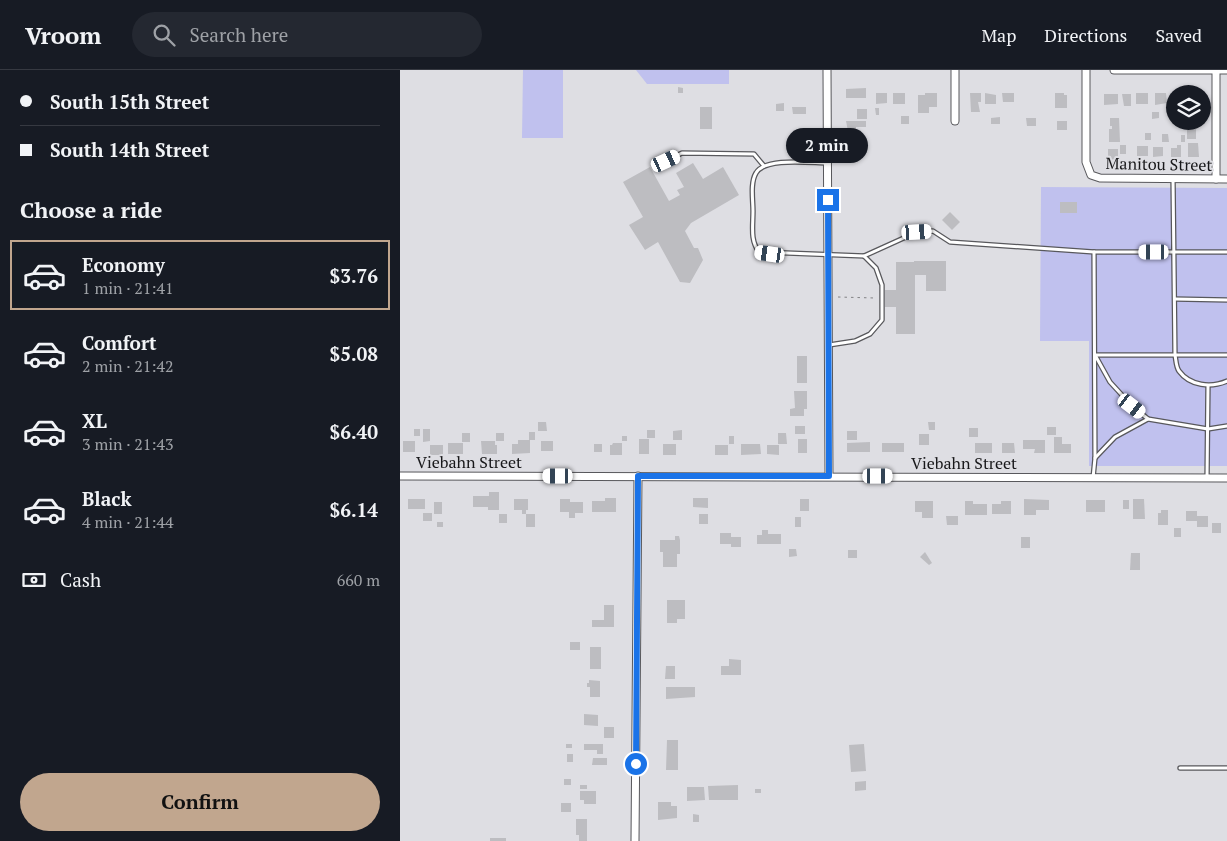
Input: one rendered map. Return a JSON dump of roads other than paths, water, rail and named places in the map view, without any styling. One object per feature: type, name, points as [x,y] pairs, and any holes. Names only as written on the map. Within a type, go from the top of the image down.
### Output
[{"type":"street","points":[[828,70],[829,476]]},
{"type":"street","points":[[955,70],[955,121]]},
{"type":"street","name":"Manitou Street","points":[[1086,70],[1086,162],[1091,175],[1100,178],[1227,179]]},
{"type":"street","points":[[1114,70],[1227,70]]},
{"type":"street","points":[[1216,70],[1216,178]]},
{"type":"street","name":"Viebahn Street","points":[[400,476],[1227,478]]},
{"type":"street","points":[[635,841],[638,476]]},
{"type":"lane","points":[[666,161],[682,153],[754,154],[764,166]]},
{"type":"lane","points":[[828,163],[776,163],[764,166],[756,172],[753,183],[753,244],[759,252],[864,256],[917,232],[933,231],[950,242],[1094,252],[1227,252]]},
{"type":"lane","points":[[1173,179],[1175,355],[1177,370],[1189,381],[1208,386],[1227,380]]},
{"type":"lane","points":[[1092,478],[1095,458],[1094,252]]},
{"type":"lane","points":[[828,345],[855,342],[870,334],[882,320],[882,285],[876,268],[864,256]]},
{"type":"lane","points":[[1175,300],[1227,300]]},
{"type":"lane","points":[[1095,355],[1227,355]]},
{"type":"lane","points":[[1095,355],[1110,382],[1132,406],[1148,419],[1208,429],[1227,426]]},
{"type":"lane","points":[[1208,386],[1208,478]]},
{"type":"lane","points":[[1095,458],[1115,437],[1148,419]]},
{"type":"lane","points":[[1180,768],[1227,768]]}]
